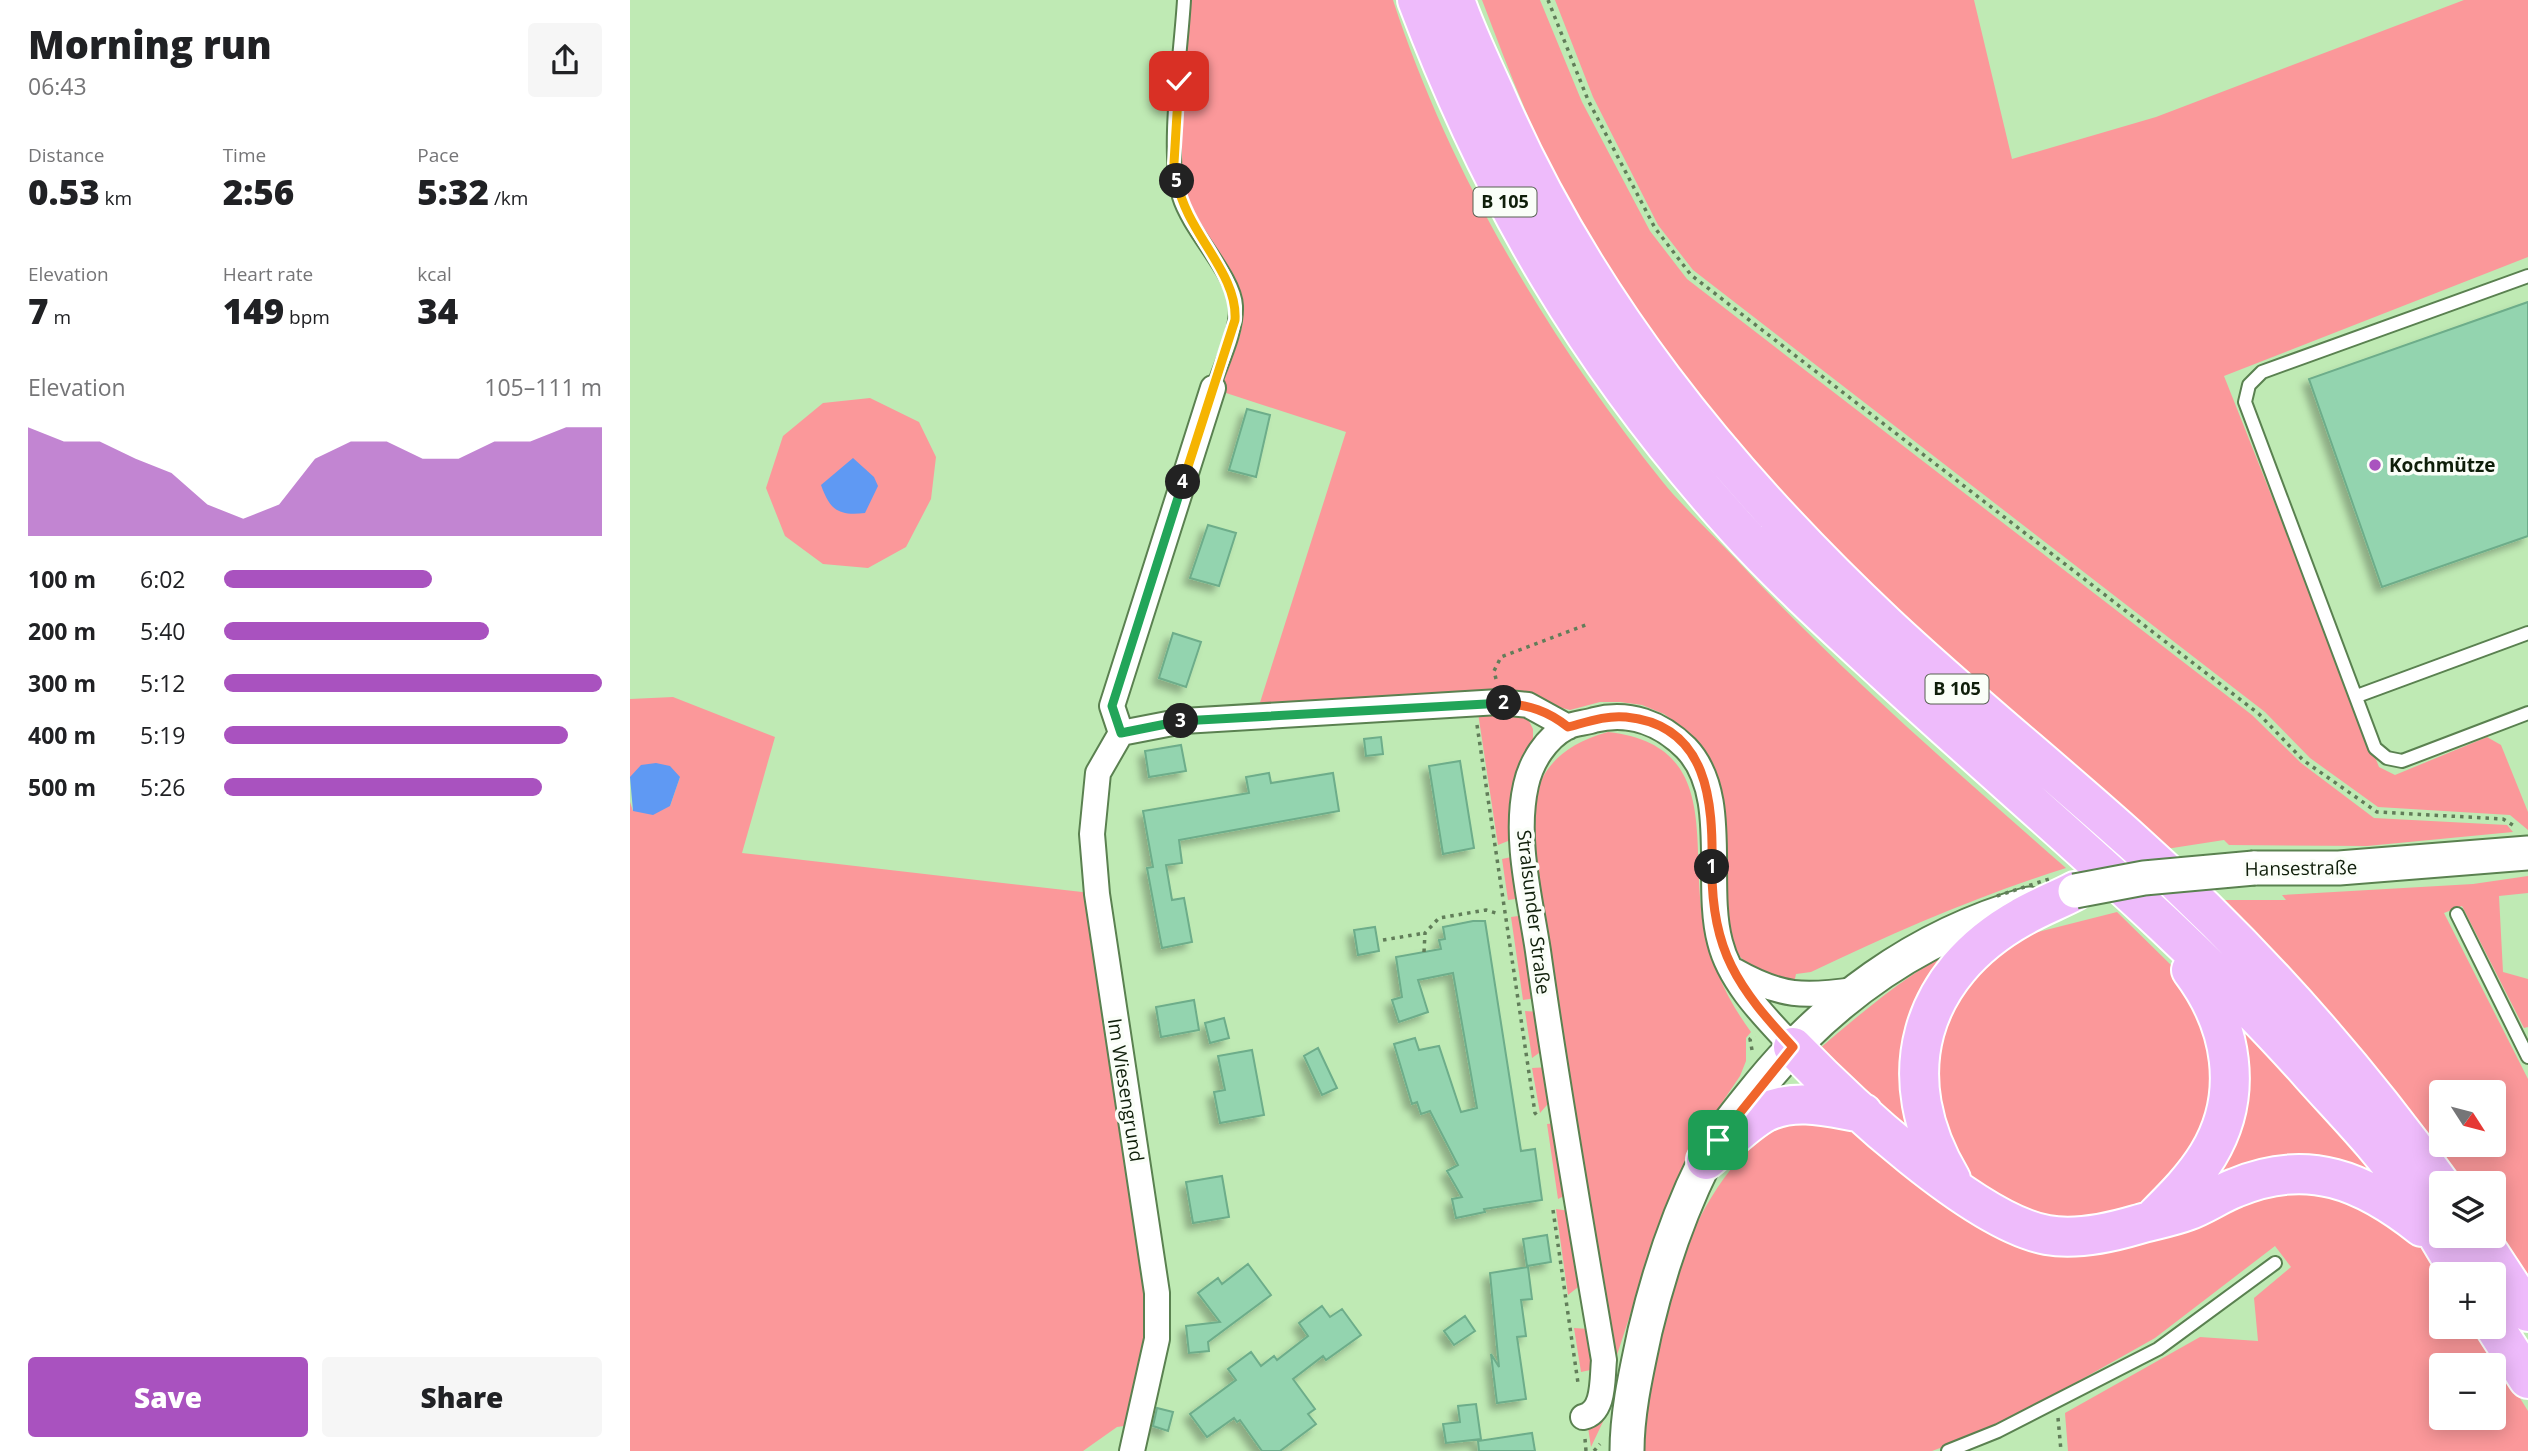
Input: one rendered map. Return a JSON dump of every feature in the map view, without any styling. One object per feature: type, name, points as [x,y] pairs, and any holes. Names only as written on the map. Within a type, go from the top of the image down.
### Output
[{"type":"highway","name":"B 105","points":[[1417,0],[1464,116],[1519,228],[1566,307],[1621,388],[1673,456],[1737,529],[1822,613],[2160,921],[2252,1010],[2367,1137],[2409,1189],[2429,1223]]},
{"type":"highway","name":"B 105","points":[[1455,0],[1524,163],[1584,268],[1646,361],[1734,470],[1885,625],[2134,843],[2196,902],[2342,1058],[2430,1171]]},
{"type":"highway","points":[[1955,1187],[1940,1161],[1922,1113],[1918,1066],[1923,1036],[1932,1011],[1948,984],[2016,913],[2075,891]]},
{"type":"highway","points":[[2153,1219],[2190,1181],[2209,1154],[2223,1124],[2231,1072],[2228,1042],[2210,995],[2160,921]]},
{"type":"highway","points":[[1793,1047],[1863,1113],[1955,1187],[2001,1220],[2023,1230],[2050,1236],[2116,1231],[2188,1211],[2236,1187],[2266,1179],[2317,1175],[2364,1187],[2387,1199],[2429,1232]]},
{"type":"highway","points":[[1706,1160],[1766,1112],[1801,1104],[1819,1104],[1863,1113]]},
{"type":"highway","points":[[2486,1248],[2528,1312]]},
{"type":"highway","points":[[2502,1339],[2528,1379]]},
{"type":"street","points":[[1213,388],[1112,706],[1121,733],[1183,721],[1499,702],[1528,705],[1547,713],[1568,727]]},
{"type":"street","name":"Stralsunder Straße","points":[[1583,1417],[1590,1415],[1599,1402],[1604,1360],[1547,1013],[1521,833],[1527,782],[1535,761],[1542,748],[1568,727],[1606,717],[1627,717],[1648,722],[1669,732],[1688,751],[1702,771],[1710,794],[1715,917],[1720,945],[1754,1002],[1793,1047]]},
{"type":"street","name":"Im Wiesengrund","points":[[1121,733],[1098,773],[1092,834],[1097,894],[1157,1293],[1157,1339],[1132,1451]]},
{"type":"street","name":"Hansestraße","points":[[2075,891],[2144,878],[2254,868],[2339,868],[2524,842]]},
{"type":"street","points":[[1627,1451],[1638,1362],[1654,1296],[1672,1240],[1706,1160],[1739,1111],[1793,1047],[1855,990],[1919,948],[1969,924],[2016,913]]},
{"type":"street","points":[[1732,969],[1779,993],[1808,996],[1855,990]]},
{"type":"lane","points":[[1184,0],[1174,163],[1177,186],[1191,224],[1229,285],[1236,303],[1235,320],[1213,388]]},
{"type":"lane","points":[[2528,276],[2262,372],[2249,385],[2245,402],[2375,748],[2387,758],[2402,761],[2528,713]]},
{"type":"lane","points":[[2357,696],[2528,632]]},
{"type":"lane","points":[[2457,914],[2524,1040],[2528,1057]]},
{"type":"lane","points":[[1948,1451],[1998,1432],[2158,1349],[2275,1263]]},
{"type":"path","points":[[1548,0],[1594,112],[1654,228],[1691,275],[2259,714],[2304,760],[2376,813],[2503,819],[2524,842]]},
{"type":"path","points":[[1499,702],[1494,671],[1501,657],[1588,624]]},
{"type":"path","points":[[1474,705],[1535,1113],[1544,1125]]},
{"type":"path","points":[[1383,940],[1425,933],[1439,918],[1486,910],[1496,913]]},
{"type":"path","points":[[1424,953],[1425,933]]},
{"type":"path","points":[[1553,1204],[1586,1451]]},
{"type":"path","points":[[2056,1402],[2061,1451]]},
{"type":"shaded area","points":[[1190,0],[1393,0],[1443,129],[1506,252],[1580,370],[1662,481],[1814,639],[1938,755],[2066,868],[1937,916],[1811,972],[1796,974],[1794,983],[1754,970],[1737,954],[1725,930],[1721,791],[1703,751],[1686,730],[1664,714],[1642,705],[1620,702],[1600,702],[1570,710],[1508,694],[1257,712],[1346,432],[1220,391],[1238,341],[1243,314],[1240,297],[1233,282],[1196,223],[1183,191],[1179,148]]},
{"type":"shaded area","points":[[1482,0],[1540,0],[1582,102],[1650,231],[1687,279],[2252,715],[2301,763],[2374,818],[2507,825],[2513,832],[2367,846],[2229,845],[2224,840],[2166,849],[1988,693],[1870,584],[1760,470],[1709,411],[1637,313],[1579,222],[1534,129]]},
{"type":"shaded area","points":[[1555,0],[1974,0],[2012,159],[2156,117],[2464,0],[2528,0],[2528,257],[2224,376],[2379,767],[2395,775],[2487,737],[2501,745],[2528,812],[2528,830],[2510,815],[2378,807],[2310,758],[2265,712],[1693,270],[1658,225],[1593,97]]},
{"type":"shaded area","points":[[870,398],[919,422],[936,457],[931,499],[906,547],[868,568],[823,564],[785,536],[766,488],[783,436],[823,403]]},
{"type":"shaded area","points":[[673,697],[775,737],[742,853],[1091,893],[1151,1292],[1149,1338],[1131,1425],[1117,1427],[1083,1451],[630,1451],[630,802],[633,811],[670,806],[680,777],[630,777],[630,699]]},
{"type":"shaded area","points":[[1516,711],[1528,719],[1533,729],[1533,741],[1515,778],[1513,839],[1498,845],[1478,713]]},
{"type":"shaded area","points":[[1608,732],[1645,741],[1670,757],[1685,778],[1694,804],[1700,895],[1707,941],[1722,982],[1751,1032],[1746,1038],[1746,1061],[1740,1076],[1694,1144],[1666,1205],[1616,1358],[1609,1409],[1591,1447],[1587,1421],[1603,1409],[1530,847],[1533,806],[1545,773],[1570,749],[1587,739]]},
{"type":"shaded area","points":[[1516,856],[1522,898],[1508,900],[1502,859]]},
{"type":"shaded area","points":[[2528,876],[2528,893],[2499,896],[2503,972],[2528,979],[2528,1027],[2524,1028],[2462,906],[2444,913],[2528,1079],[2528,1275],[2506,1242],[2506,1171],[2456,1171],[2446,1157],[2506,1157],[2506,1080],[2429,1080],[2429,1135],[2348,1037],[2221,900],[2286,900],[2282,895],[2473,884]]},
{"type":"shaded area","points":[[2117,912],[2171,965],[2206,1011],[2215,1123],[2152,1201],[2076,1222],[2013,1210],[1962,1171],[1935,1124],[1940,1016],[2010,938],[2034,929],[2038,932]]},
{"type":"shaded area","points":[[1525,915],[1538,998],[1523,1000],[1511,917]]},
{"type":"shaded area","points":[[1972,939],[1936,981],[1925,1150],[1819,1049],[1911,975]]},
{"type":"shaded area","points":[[1525,1011],[1540,1012],[1546,1048],[1532,1058]]},
{"type":"shaded area","points":[[2230,1015],[2283,1059],[2387,1191],[2209,1176]]},
{"type":"shaded area","points":[[1549,1067],[1553,1098],[1540,1113],[1532,1068]]},
{"type":"shaded area","points":[[1790,1117],[1842,1120],[1940,1199],[1980,1227],[2008,1242],[2302,1184],[2381,1212],[2423,1249],[2432,1262],[2429,1262],[2429,1339],[2483,1339],[2492,1353],[2429,1353],[2429,1430],[2506,1430],[2506,1375],[2528,1411],[2528,1451],[2068,1451],[2065,1413],[2200,1337],[2258,1341],[2254,1298],[2291,1267],[2275,1246],[2155,1338],[1997,1427],[1932,1451],[1640,1451],[1651,1361],[1670,1292],[1697,1224],[1736,1163],[1761,1138]]},
{"type":"shaded area","points":[[1557,1123],[1568,1194],[1558,1199],[1547,1124]]},
{"type":"shaded area","points":[[1556,1209],[1570,1211],[1582,1284],[1568,1295]]},
{"type":"shaded area","points":[[1574,1328],[1589,1329],[1595,1369],[1581,1372]]},
{"type":"water","points":[[853,458],[874,477],[878,486],[865,513],[836,510],[821,485]]},
{"type":"water","points":[[656,763],[670,766],[680,777],[670,806],[653,815],[633,811],[630,777],[641,765]]},
{"type":"building","points":[[2528,302],[2528,536],[2382,587],[2309,379]]},
{"type":"building","points":[[1247,409],[1270,415],[1256,477],[1229,470]]},
{"type":"building","points":[[1208,525],[1236,533],[1219,586],[1190,578]]},
{"type":"building","points":[[1173,633],[1201,642],[1186,687],[1159,678]]},
{"type":"building","points":[[1381,737],[1383,754],[1366,756],[1364,739]]},
{"type":"building","points":[[1181,745],[1186,771],[1149,777],[1145,751]]},
{"type":"building","points":[[1460,761],[1474,848],[1443,854],[1429,766]]},
{"type":"building","points":[[1269,773],[1271,783],[1333,773],[1339,811],[1179,840],[1182,863],[1166,865],[1172,900],[1184,898],[1192,942],[1162,948],[1147,868],[1153,867],[1143,811],[1249,793],[1246,777]]},
{"type":"building","points":[[1485,921],[1521,1151],[1535,1149],[1542,1200],[1484,1209],[1485,1212],[1456,1218],[1452,1199],[1462,1197],[1447,1171],[1458,1165],[1430,1111],[1421,1114],[1417,1102],[1412,1104],[1394,1044],[1415,1038],[1419,1050],[1439,1046],[1461,1112],[1477,1108],[1453,973],[1418,980],[1428,1012],[1399,1022],[1392,1000],[1402,997],[1396,957],[1441,949],[1439,940],[1445,939],[1443,927]]},
{"type":"building","points":[[1375,927],[1379,951],[1358,955],[1354,930]]},
{"type":"building","points":[[1194,1000],[1199,1030],[1161,1037],[1156,1007]]},
{"type":"building","points":[[1224,1018],[1229,1038],[1210,1043],[1205,1023]]},
{"type":"building","points":[[1318,1048],[1337,1088],[1322,1095],[1304,1056]]},
{"type":"building","points":[[1252,1050],[1264,1115],[1220,1123],[1214,1092],[1225,1090],[1218,1056]]},
{"type":"building","points":[[1222,1176],[1229,1217],[1193,1223],[1186,1182]]},
{"type":"building","points":[[1547,1235],[1551,1262],[1527,1266],[1523,1239]]},
{"type":"building","points":[[1248,1264],[1271,1295],[1208,1342],[1209,1351],[1189,1353],[1186,1326],[1220,1322],[1198,1293],[1218,1278],[1222,1284]]},
{"type":"building","points":[[1528,1267],[1532,1299],[1521,1300],[1526,1336],[1517,1337],[1526,1399],[1497,1403],[1491,1354],[1499,1367],[1490,1273]]},
{"type":"building","points":[[1322,1306],[1330,1317],[1342,1309],[1361,1335],[1326,1360],[1323,1356],[1293,1379],[1315,1409],[1308,1414],[1316,1424],[1280,1451],[1262,1451],[1240,1420],[1237,1422],[1234,1418],[1207,1437],[1190,1414],[1236,1380],[1228,1369],[1251,1352],[1261,1366],[1274,1356],[1277,1360],[1308,1336],[1299,1323]]},
{"type":"building","points":[[1465,1316],[1475,1331],[1454,1345],[1444,1331]]},
{"type":"building","points":[[1476,1404],[1481,1439],[1446,1443],[1443,1424],[1460,1422],[1458,1406]]},
{"type":"building","points":[[1157,1408],[1173,1412],[1168,1431],[1153,1426]]},
{"type":"building","points":[[1532,1433],[1535,1451],[1479,1451],[1478,1441]]},
{"type":"place","name":"Kochmütze","points":[[2375,465]]},
{"type":"route","points":[[1179,81],[1174,163],[1180,197],[1191,224],[1229,285],[1236,303],[1235,320],[1112,706],[1121,733],[1183,721],[1499,702],[1528,705],[1557,718],[1568,727],[1606,717],[1627,717],[1648,722],[1669,732],[1688,751],[1702,771],[1710,794],[1713,822],[1712,887],[1720,945],[1735,976],[1793,1047],[1718,1140]]}]
